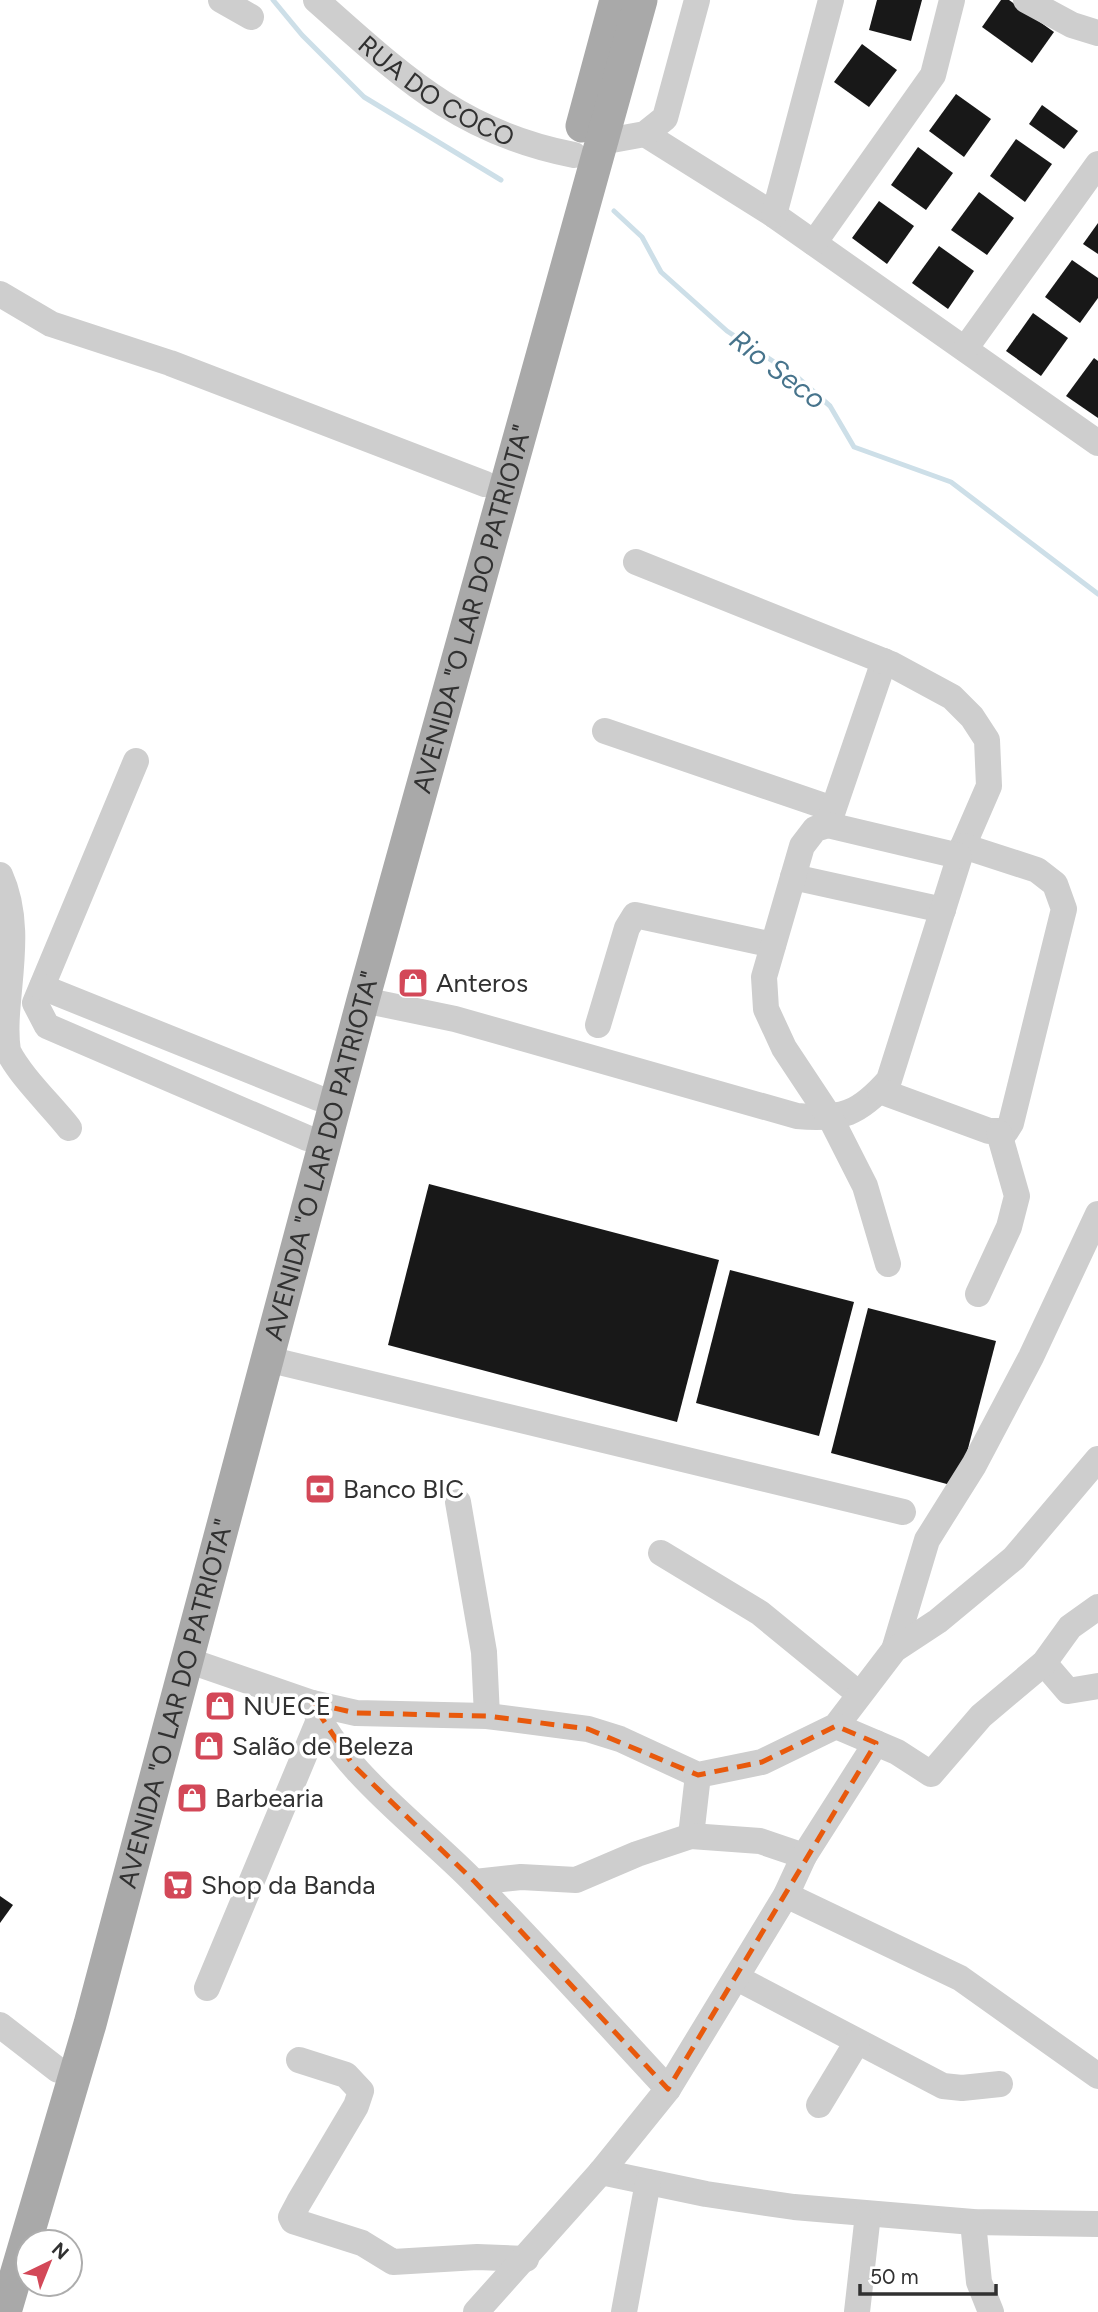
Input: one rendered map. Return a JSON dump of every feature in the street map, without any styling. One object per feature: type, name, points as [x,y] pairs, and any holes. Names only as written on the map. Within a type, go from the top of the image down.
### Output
[{"type":"main road","name":"AVENIDA \"O LAR DO PATRIOTA\"","points":[[584,162],[616,0]]},
{"type":"main road","name":"AVENIDA \"O LAR DO PATRIOTA\"","points":[[5,2312],[90,2024],[584,162],[640,0]]},
{"type":"main road","name":"AVENIDA \"O LAR DO PATRIOTA\"","points":[[0,2270],[58,2070],[307,1138],[393,838],[485,484],[568,221]]},
{"type":"street","points":[[221,0],[251,17]]},
{"type":"street","name":"RUA DO COCO","points":[[316,0],[435,101],[501,136],[584,162]]},
{"type":"street","points":[[584,162],[645,134],[665,118],[697,0]]},
{"type":"street","points":[[774,215],[831,0]]},
{"type":"street","points":[[814,243],[933,75],[952,0]]},
{"type":"street","points":[[1026,0],[1072,25],[1098,33]]},
{"type":"street","points":[[645,134],[774,215],[1098,443]]},
{"type":"street","points":[[965,349],[1098,164]]},
{"type":"street","points":[[0,294],[51,324],[170,363],[485,484]]},
{"type":"street","points":[[363,1000],[455,1019],[797,1116],[831,1119],[872,1100],[889,1080],[961,851],[989,786],[987,740],[972,717],[952,697],[884,661],[636,562]]},
{"type":"street","points":[[884,661],[831,817],[815,830],[802,846],[764,977],[766,1009],[784,1048],[831,1119],[865,1186],[888,1264]]},
{"type":"street","points":[[605,731],[831,817],[1037,870],[1055,884],[1064,909],[1011,1123],[1006,1131],[999,1133],[880,1091]]},
{"type":"street","points":[[136,761],[35,1003],[47,1026],[307,1138]]},
{"type":"street","points":[[0,875],[6,888],[11,934],[1,986],[1,1023],[7,1051],[69,1128]]},
{"type":"street","points":[[793,877],[943,910]]},
{"type":"street","points":[[598,1025],[627,928],[635,915],[773,945]]},
{"type":"street","points":[[42,987],[318,1098]]},
{"type":"street","points":[[978,1294],[1009,1227],[1017,1196],[999,1133]]},
{"type":"street","points":[[894,1650],[927,1540],[974,1465],[1036,1347],[1066,1277],[1098,1214]]},
{"type":"street","points":[[267,1359],[903,1512]]},
{"type":"street","points":[[187,1660],[316,1712],[487,1716],[588,1729],[620,1739],[698,1775],[762,1762],[836,1726],[894,1650],[938,1621],[1014,1558],[1098,1459]]},
{"type":"street","points":[[458,1502],[484,1652],[487,1716]]},
{"type":"street","points":[[661,1553],[760,1613],[859,1694]]},
{"type":"street","points":[[836,1726],[876,1743],[931,1774],[981,1716],[1044,1663],[1070,1627],[1098,1607]]},
{"type":"street","points":[[1044,1663],[1068,1691],[1098,1686]]},
{"type":"street","points":[[316,1712],[353,1765],[475,1882],[668,2089]]},
{"type":"street","points":[[207,1988],[316,1712]]},
{"type":"street","points":[[476,2312],[601,2172],[668,2089],[786,1895],[804,1856],[876,1743]]},
{"type":"street","points":[[691,1836],[698,1775]]},
{"type":"street","points":[[475,1882],[521,1877],[576,1880],[637,1854],[691,1836],[760,1841],[804,1856]]},
{"type":"street","points":[[786,1895],[960,1978],[1096,2071]]},
{"type":"street","points":[[737,1978],[943,2086],[962,2088],[1000,2084]]},
{"type":"street","points":[[0,2025],[58,2070]]},
{"type":"street","points":[[819,2105],[857,2042]]},
{"type":"street","points":[[299,2060],[346,2075],[362,2091],[356,2106],[291,2217],[293,2221],[362,2243],[393,2262],[477,2257],[526,2259]]},
{"type":"street","points":[[601,2172],[756,2202],[868,2214],[973,2221],[1098,2224]]},
{"type":"street","points":[[624,2312],[648,2182]]},
{"type":"street","points":[[857,2312],[868,2214]]},
{"type":"street","points":[[973,2221],[979,2282],[991,2312]]},
{"type":"highlighted area","points":[[312,1703],[356,1713],[487,1716],[588,1729],[698,1775],[762,1762],[836,1726],[876,1743],[668,2089],[475,1882],[353,1765]]},
{"type":"building","points":[[877,0],[922,0],[911,41],[869,30]]},
{"type":"building","points":[[1001,0],[1009,0],[1054,32],[1032,63],[982,27]]},
{"type":"building","points":[[862,44],[897,70],[869,107],[834,82]]},
{"type":"building","points":[[956,94],[991,119],[964,157],[929,131]]},
{"type":"building","points":[[1042,105],[1078,131],[1064,149],[1029,124]]},
{"type":"building","points":[[1016,139],[1052,164],[1025,202],[990,176]]},
{"type":"building","points":[[918,147],[953,173],[926,210],[891,185]]},
{"type":"building","points":[[979,192],[1014,218],[987,255],[951,230]]},
{"type":"building","points":[[879,201],[914,226],[887,264],[852,238]]},
{"type":"building","points":[[1098,223],[1098,254],[1083,244]]},
{"type":"building","points":[[939,246],[974,271],[948,309],[912,283]]},
{"type":"building","points":[[1072,260],[1098,278],[1098,298],[1080,323],[1045,297]]},
{"type":"building","points":[[1033,313],[1068,338],[1041,376],[1006,351]]},
{"type":"building","points":[[1094,358],[1098,361],[1098,418],[1066,396]]},
{"type":"building","points":[[429,1184],[719,1260],[677,1422],[388,1345]]},
{"type":"building","points":[[730,1270],[854,1302],[819,1436],[696,1403]]},
{"type":"building","points":[[868,1308],[996,1341],[958,1487],[831,1453]]},
{"type":"building","points":[[0,1896],[13,1905],[0,1923]]},
{"type":"waterway","name":"Rio Seco","points":[[273,0],[302,35],[364,97],[501,180]]},
{"type":"waterway","name":"Rio Seco","points":[[614,211],[642,237],[661,272],[727,331],[797,377],[830,406],[854,447],[951,482],[1098,594]]},
{"type":"place","name":"Anteros","points":[[413,983]]},
{"type":"place","name":"Banco BIC","points":[[320,1489]]},
{"type":"place","name":"NUECE","points":[[220,1706]]},
{"type":"place","name":"Salão de Beleza","points":[[209,1746]]},
{"type":"place","name":"Barbearia","points":[[192,1798]]},
{"type":"place","name":"Shop da Banda","points":[[178,1885]]}]
